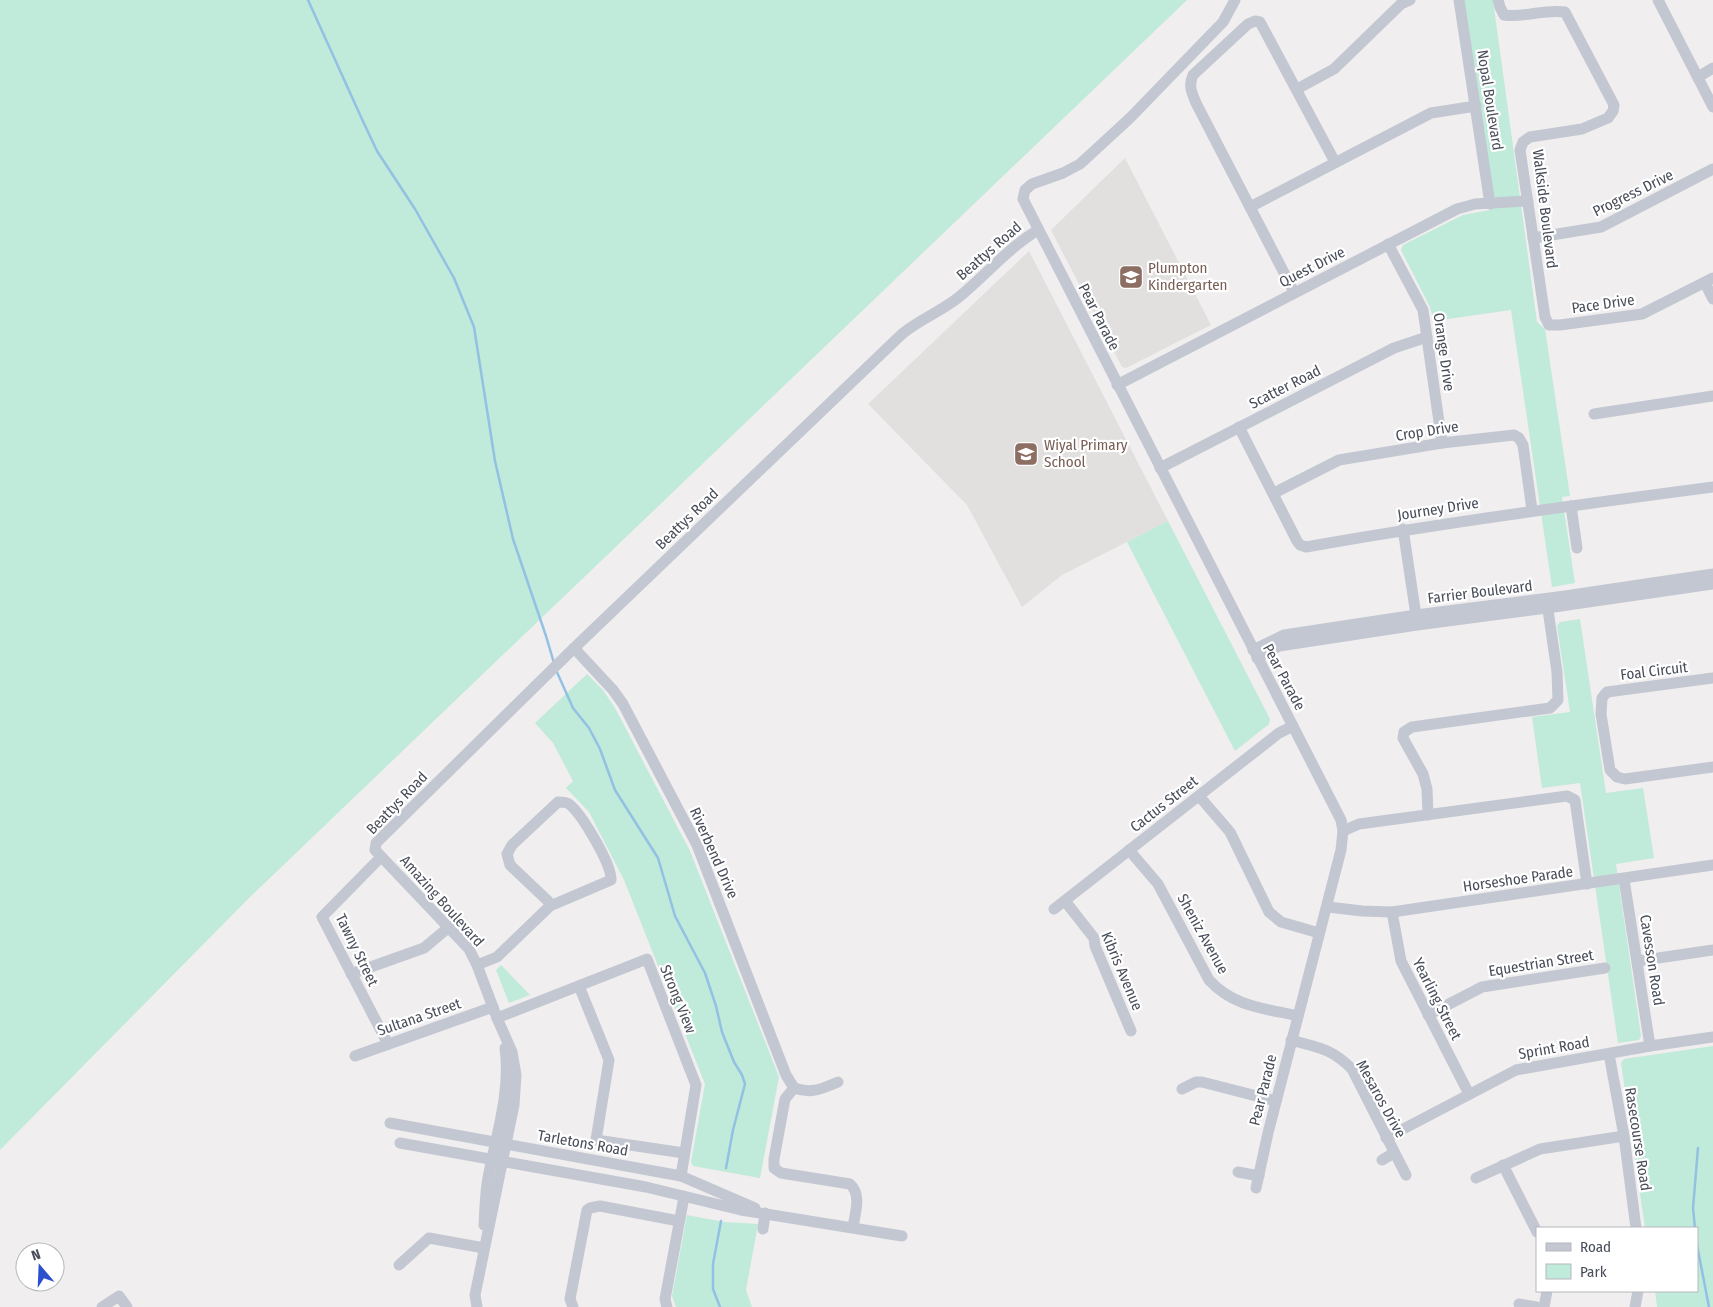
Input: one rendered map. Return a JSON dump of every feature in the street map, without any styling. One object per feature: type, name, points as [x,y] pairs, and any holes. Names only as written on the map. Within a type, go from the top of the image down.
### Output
[{"type":"street","name":"Beattys Road","points":[[1028,211],[1023,199],[1025,190],[1032,184],[1063,173],[1080,164],[1130,118],[1222,22],[1235,0]]},
{"type":"street","points":[[1296,89],[1334,69],[1401,4],[1410,0]]},
{"type":"street","name":"Nopal Boulevard","points":[[1459,0],[1490,204]]},
{"type":"street","name":"Walkside Boulevard","points":[[1498,0],[1504,15],[1565,12],[1614,106],[1608,118],[1582,129],[1530,136],[1523,142],[1520,150],[1545,318],[1549,325]]},
{"type":"street","points":[[1658,0],[1713,106]]},
{"type":"street","points":[[1294,292],[1196,104],[1190,82],[1193,75],[1248,24],[1255,21],[1260,22],[1335,162]]},
{"type":"street","points":[[1698,77],[1713,68]]},
{"type":"street","points":[[1250,207],[1431,113],[1476,106]]},
{"type":"street","name":"Progress Drive","points":[[1533,238],[1601,227],[1713,169]]},
{"type":"street","name":"Quest Drive","points":[[1117,385],[1457,209],[1475,204],[1528,201]]},
{"type":"street","name":"Pear Parade","points":[[1028,211],[1341,820],[1343,831],[1341,850],[1328,907],[1319,933],[1291,1040],[1256,1188]]},
{"type":"street","name":"Beattys Road","points":[[378,854],[376,843],[574,648],[902,334],[925,317],[958,298],[1024,238],[1038,230]]},
{"type":"street","name":"Orange Drive","points":[[1388,244],[1421,304],[1424,315],[1442,443]]},
{"type":"street","points":[[1709,281],[1713,299]]},
{"type":"street","name":"Pace Drive","points":[[1549,325],[1560,326],[1642,314],[1709,281]]},
{"type":"street","name":"Scatter Road","points":[[1160,468],[1394,348],[1427,337]]},
{"type":"street","points":[[1594,414],[1713,396]]},
{"type":"street","name":"Journey Drive","points":[[1240,427],[1300,545],[1306,546],[1403,529],[1532,510],[1713,487]]},
{"type":"street","name":"Crop Drive","points":[[1274,493],[1339,460],[1442,443],[1514,435],[1519,438],[1523,445],[1532,510]]},
{"type":"street","points":[[1571,506],[1577,548]]},
{"type":"street","points":[[1403,529],[1417,620]]},
{"type":"street","name":"Farrier Boulevard","points":[[1547,604],[1713,574]]},
{"type":"street","name":"Farrier Boulevard","points":[[1255,654],[1284,635],[1713,584]]},
{"type":"street","points":[[1428,815],[1427,789],[1423,774],[1403,738],[1404,732],[1412,727],[1550,708],[1558,700],[1557,672],[1547,604]]},
{"type":"street","name":"Riverbend Drive","points":[[574,648],[613,690],[622,704],[697,845],[786,1075],[794,1088]]},
{"type":"street","name":"Foal Circuit","points":[[1713,678],[1607,692],[1602,698],[1601,714],[1610,770],[1617,777],[1625,780],[1713,767]]},
{"type":"street","name":"Cactus Street","points":[[1054,909],[1279,733],[1293,726]]},
{"type":"street","points":[[1199,796],[1230,832],[1270,912],[1281,922],[1319,933]]},
{"type":"street","points":[[1343,831],[1359,824],[1567,796],[1575,800],[1587,884]]},
{"type":"street","points":[[477,965],[497,957],[550,906],[611,880],[609,868],[584,819],[568,803],[558,802],[512,845],[507,854],[510,865],[548,901],[550,906]]},
{"type":"street","name":"Sheniz Avenue","points":[[1130,850],[1158,884],[1209,980],[1217,989],[1235,1001],[1298,1016]]},
{"type":"street","name":"Amazing Boulevard","points":[[378,854],[469,949],[512,1052],[516,1075],[514,1105],[486,1191],[484,1248],[475,1296],[477,1307]]},
{"type":"street","name":"Tawny Street","points":[[378,854],[322,917],[388,1044]]},
{"type":"street","name":"Horseshoe Parade","points":[[1328,907],[1392,912],[1713,865]]},
{"type":"street","name":"Cavesson Road","points":[[1624,879],[1650,1046]]},
{"type":"street","name":"Kibris Avenue","points":[[1065,901],[1094,938],[1095,946],[1131,1031]]},
{"type":"street","name":"Yearling Street","points":[[1392,912],[1401,961],[1469,1094]]},
{"type":"street","points":[[351,974],[424,948],[449,927]]},
{"type":"street","points":[[1638,961],[1713,950]]},
{"type":"street","name":"Strong View","points":[[495,1013],[579,986],[647,960],[696,1085],[681,1176]]},
{"type":"street","name":"Equestrian Street","points":[[1428,1015],[1482,987],[1605,968]]},
{"type":"street","points":[[579,986],[609,1060],[596,1140],[684,1153]]},
{"type":"street","name":"Sultana Street","points":[[355,1056],[388,1044],[495,1013]]},
{"type":"street","name":"Sprint Road","points":[[1386,1138],[1516,1070],[1650,1046],[1713,1038]]},
{"type":"street","name":"Mesaros Drive","points":[[1291,1040],[1330,1051],[1352,1069],[1406,1175]]},
{"type":"street","name":"Rasecourse Road","points":[[1609,1054],[1624,1136],[1636,1227]]},
{"type":"street","points":[[838,1082],[822,1089],[806,1092],[794,1088],[785,1099],[774,1168],[781,1173],[850,1184],[855,1189],[857,1195],[852,1227]]},
{"type":"street","points":[[1182,1088],[1196,1082],[1202,1082],[1276,1101]]},
{"type":"street","name":"Tarletons Road","points":[[390,1123],[498,1152],[741,1210],[902,1236]]},
{"type":"street","points":[[1476,1178],[1540,1149],[1624,1136]]},
{"type":"street","name":"Tarletons Road","points":[[400,1143],[498,1152],[681,1176],[765,1213]]},
{"type":"street","points":[[1382,1160],[1394,1153]]},
{"type":"street","points":[[1503,1165],[1536,1230]]},
{"type":"street","points":[[1238,1172],[1259,1176]]},
{"type":"street","points":[[667,1307],[665,1299],[684,1197]]},
{"type":"street","points":[[573,1307],[570,1299],[587,1210],[600,1206],[679,1221]]},
{"type":"street","points":[[763,1229],[765,1213]]},
{"type":"street","points":[[399,1265],[429,1238],[484,1248]]},
{"type":"street","points":[[1544,1307],[1547,1292]]},
{"type":"street","points":[[1635,1307],[1638,1292]]},
{"type":"street","points":[[102,1307],[119,1296],[127,1307]]},
{"type":"street","points":[[1519,1304],[1536,1307]]},
{"type":"shaded area","name":"Plumpton Kindergarten","points":[[1125,158],[1211,325],[1126,368],[1122,367],[1051,230]]},
{"type":"shaded area","name":"Wiyal Primary School","points":[[1029,251],[1168,521],[1062,575],[1022,607],[967,505],[868,404]]},
{"type":"green space","points":[[0,0],[1187,0],[250,897],[0,1150]]},
{"type":"green space","points":[[1459,0],[1493,0],[1537,322],[1545,329],[1570,496],[1562,497],[1575,583],[1552,587],[1511,310],[1434,321],[1430,307],[1401,250],[1403,245],[1463,215],[1490,210]]},
{"type":"green space","points":[[1168,521],[1270,719],[1269,724],[1235,751],[1127,542]]},
{"type":"green space","points":[[1580,619],[1606,793],[1643,788],[1654,858],[1616,864],[1641,1036],[1639,1040],[1618,1043],[1580,783],[1542,788],[1532,717],[1570,712],[1557,626],[1560,622]]},
{"type":"green space","points":[[587,674],[603,690],[615,708],[690,851],[779,1077],[760,1178],[693,1166],[691,1162],[705,1084],[624,880],[589,812],[566,788],[573,781],[553,743],[535,723]]},
{"type":"green space","points":[[501,965],[530,995],[509,1003],[496,970]]},
{"type":"green space","points":[[1713,1046],[1713,1307],[1657,1307],[1655,1292],[1698,1292],[1698,1227],[1645,1227],[1621,1063],[1624,1059]]},
{"type":"green space","points":[[687,1215],[724,1222],[758,1224],[746,1290],[752,1307],[676,1307],[672,1296]]},
{"type":"waterway","points":[[308,0],[377,151],[415,209],[454,278],[474,327],[495,461],[513,539],[554,663]]},
{"type":"waterway","points":[[556,670],[573,708],[589,728],[600,749],[615,790],[658,858],[675,916],[705,973],[722,1032],[734,1062],[742,1075],[745,1084],[733,1130],[726,1168]]},
{"type":"waterway","points":[[1695,1227],[1693,1208],[1698,1148]]},
{"type":"waterway","points":[[720,1307],[713,1289],[713,1264],[721,1221]]},
{"type":"waterway","points":[[1698,1250],[1709,1307]]},
{"type":"place","name":"Plumpton Kindergarten","points":[[1131,277]]},
{"type":"place","name":"Wiyal Primary School","points":[[1026,454]]}]
